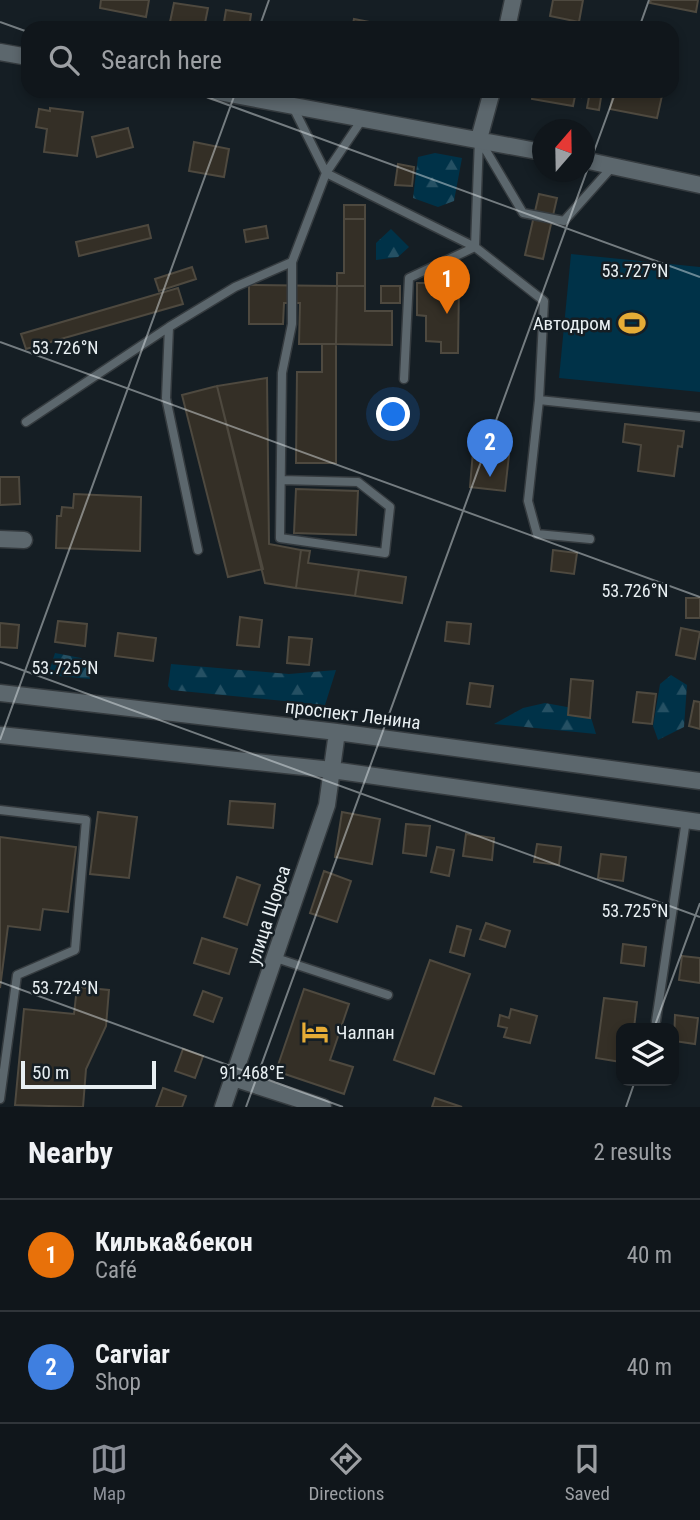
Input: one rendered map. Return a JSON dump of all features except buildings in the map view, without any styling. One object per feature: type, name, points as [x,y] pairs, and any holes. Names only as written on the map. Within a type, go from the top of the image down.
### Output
[{"type":"street","points":[[508,21],[513,0]]},
{"type":"street","points":[[0,52],[21,56]]},
{"type":"street","points":[[250,98],[532,150]]},
{"type":"street","points":[[480,139],[490,98]]},
{"type":"street","points":[[595,162],[700,185]]},
{"type":"street","points":[[0,539],[24,540]]},
{"type":"street","name":"проспект Ленина","points":[[0,693],[337,732],[700,781]]},
{"type":"street","name":"улица Щорса","points":[[223,1107],[327,805],[337,732]]},
{"type":"street","points":[[0,735],[332,770],[693,821]]},
{"type":"street","points":[[233,1078],[323,1107]]},
{"type":"lane","points":[[292,106],[326,173],[475,247],[544,301],[539,400],[528,501],[537,534],[590,539]]},
{"type":"lane","points":[[281,480],[358,482],[390,507],[385,553],[280,538],[282,373],[292,324],[292,262],[326,173],[363,118]]},
{"type":"lane","points":[[480,139],[523,213],[564,221],[614,166]]},
{"type":"lane","points":[[475,247],[480,139]]},
{"type":"lane","points":[[404,379],[409,278],[475,247]]},
{"type":"lane","points":[[26,422],[169,327],[235,287],[292,262]]},
{"type":"lane","points":[[169,327],[166,398],[198,550]]},
{"type":"lane","points":[[539,400],[700,417]]},
{"type":"lane","points":[[0,810],[86,820],[75,950],[17,975],[0,1099]]},
{"type":"lane","points":[[656,1021],[693,821]]},
{"type":"lane","points":[[276,958],[388,995]]},
{"type":"green space","points":[[435,153],[462,158],[454,201],[438,207],[413,198],[418,157]]},
{"type":"green space","points":[[391,229],[409,247],[398,257],[376,260],[376,243]]},
{"type":"green space","name":"Автодром","points":[[571,254],[700,267],[700,392],[559,378]]},
{"type":"green space","points":[[55,653],[86,659],[90,679],[48,675]]},
{"type":"green space","points":[[171,664],[289,674],[336,670],[325,705],[171,690],[168,686]]},
{"type":"green space","points":[[671,675],[687,685],[684,727],[658,740],[653,726],[660,684]]},
{"type":"green space","points":[[545,703],[589,711],[596,734],[494,724],[523,708]]},
{"type":"place","name":"Килька&бекон","points":[[447,314]]},
{"type":"place","name":"Автодром","points":[[632,323]]},
{"type":"place","name":"Carviar","points":[[490,477]]},
{"type":"place","name":"Чалпан","points":[[315,1032]]}]
